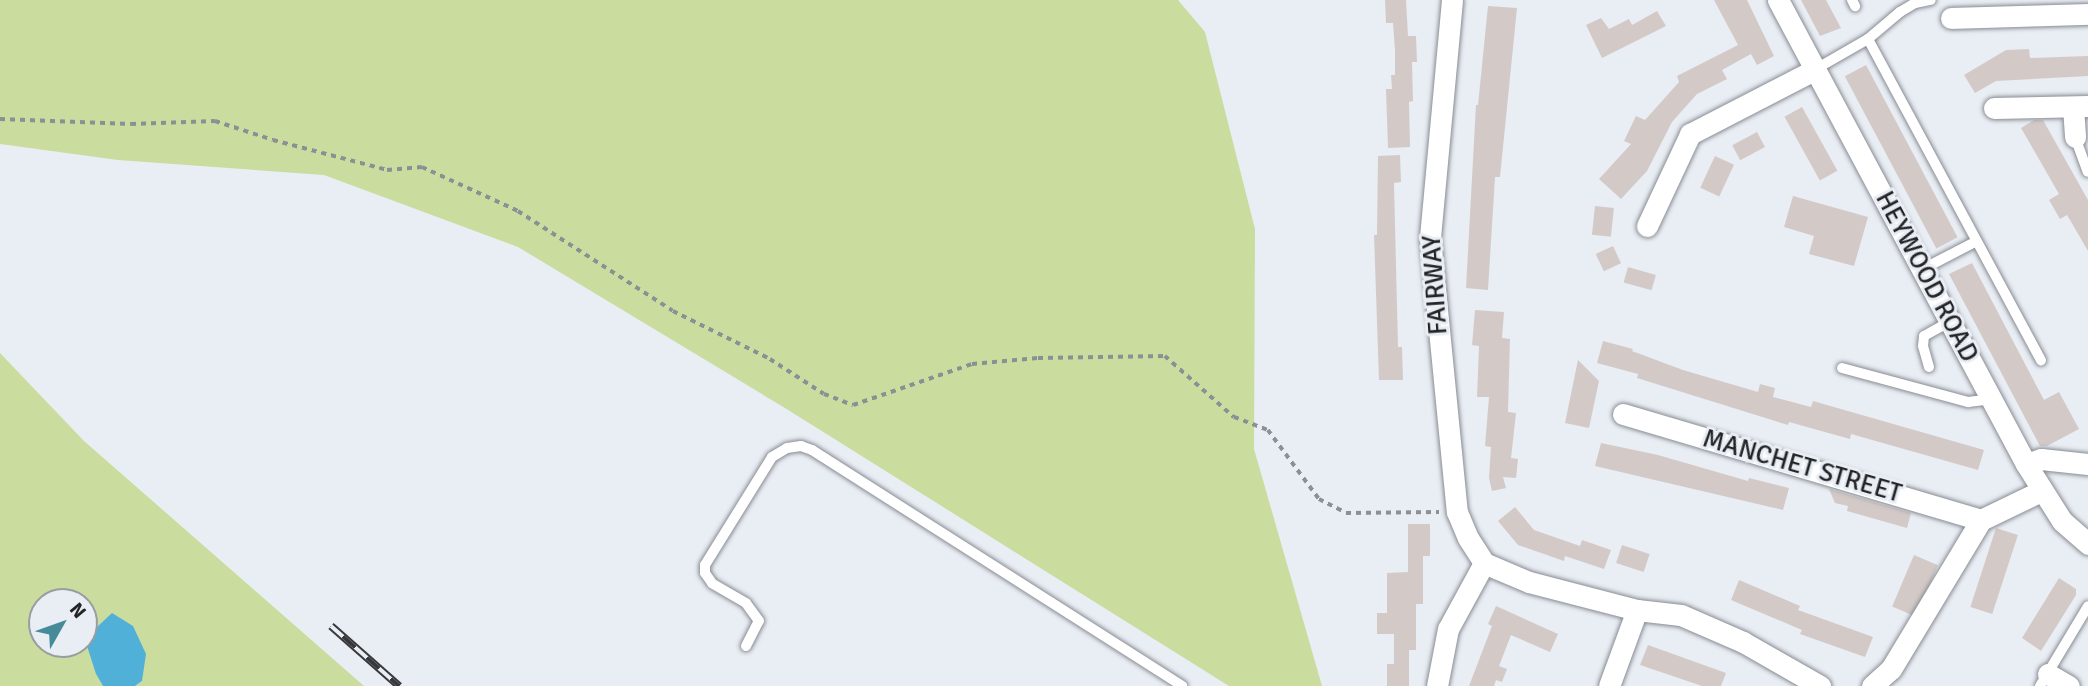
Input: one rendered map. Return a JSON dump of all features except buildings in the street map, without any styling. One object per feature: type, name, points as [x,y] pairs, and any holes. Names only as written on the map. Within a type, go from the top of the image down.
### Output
[{"type":"street","name":"FAIRWAY","points":[[1452,0],[1430,238],[1458,512],[1468,538],[1484,563]]},
{"type":"street","name":"HEYWOOD ROAD","points":[[1778,0],[2041,491],[2062,521],[2088,544]]},
{"type":"street","points":[[1964,12],[2088,14]]},
{"type":"street","points":[[1647,226],[1690,134],[1814,70]]},
{"type":"street","points":[[1994,108],[2081,106],[2075,137]]},
{"type":"street","name":"MANCHET STREET","points":[[1623,414],[1981,520]]},
{"type":"street","points":[[2026,464],[2041,459],[2088,464]]},
{"type":"street","points":[[1872,686],[1891,670],[1981,520],[2041,491]]},
{"type":"street","points":[[1437,686],[1448,629],[1484,563],[1529,582],[1637,610],[1681,615],[1743,642],[1794,680],[1820,686]]},
{"type":"street","points":[[1609,686],[1637,610]]},
{"type":"street","points":[[2044,680],[2069,686]]},
{"type":"lane","points":[[1814,70],[1868,38],[1915,3],[1931,0]]},
{"type":"lane","points":[[1868,38],[1975,242],[2041,360]]},
{"type":"lane","points":[[2075,137],[2088,173]]},
{"type":"lane","points":[[1921,270],[1975,242]]},
{"type":"lane","points":[[1929,367],[1923,346],[1924,336],[1950,322]]},
{"type":"lane","points":[[1842,368],[1968,402],[1991,399]]},
{"type":"lane","points":[[746,646],[759,621],[746,603],[712,583],[705,573],[705,565],[772,457],[787,448],[801,446],[812,450],[1182,686]]},
{"type":"lane","points":[[2044,680],[2087,609]]},
{"type":"path","points":[[0,119],[131,124],[215,121],[274,140],[387,170],[422,167],[518,211],[673,311],[770,359],[824,394],[853,405],[972,364],[1038,358],[1165,356],[1234,417],[1268,430],[1319,499],[1346,513],[1458,512]]},
{"type":"green space","points":[[0,0],[1178,0],[1205,32],[1255,229],[1254,449],[1322,686],[1229,686],[785,408],[518,247],[324,175],[118,160],[0,144]]},
{"type":"green space","points":[[0,353],[84,441],[364,686],[135,686],[142,681],[96,674],[103,686],[0,686]]},
{"type":"water","points":[[112,613],[133,626],[146,654],[142,681],[135,686],[103,686],[91,658],[98,658],[98,626]]},
{"type":"railway","points":[[331,626],[399,686]]}]
